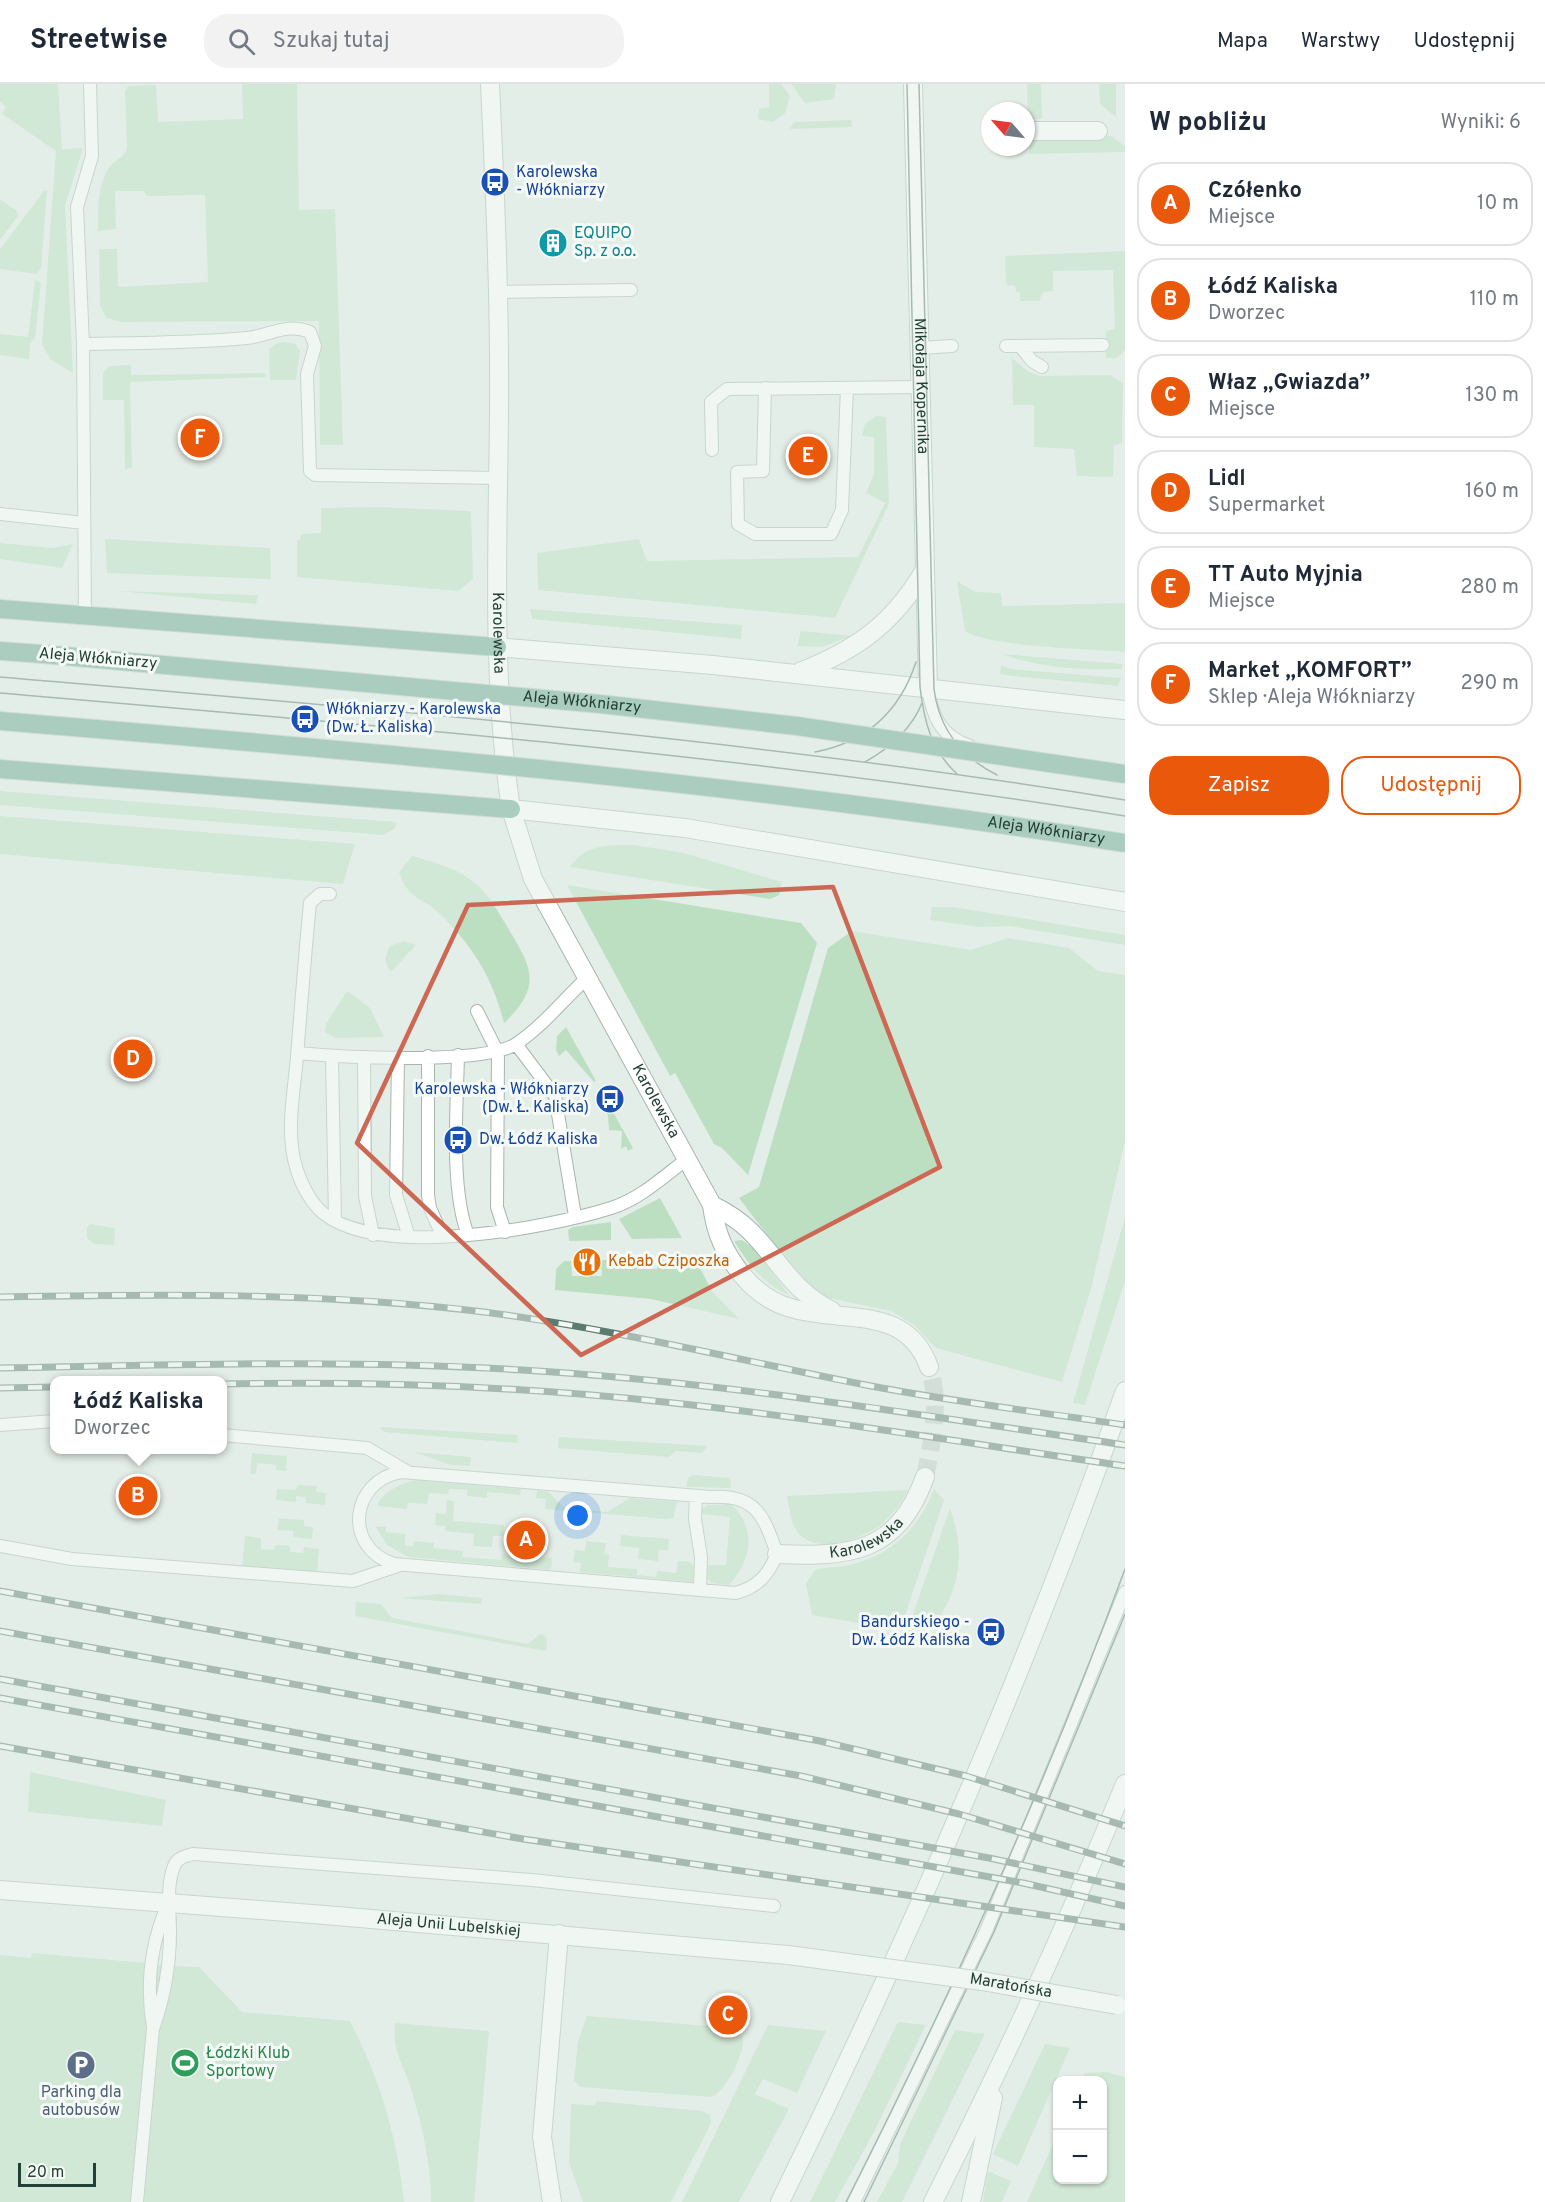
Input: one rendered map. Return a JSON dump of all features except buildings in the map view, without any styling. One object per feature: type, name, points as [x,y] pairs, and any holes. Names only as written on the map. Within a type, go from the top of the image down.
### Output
[{"type":"main road","points":[[0,609],[497,647]]},
{"type":"main road","name":"Aleja Włókniarzy","points":[[0,651],[407,685],[612,705],[797,726],[1125,772]]},
{"type":"main road","name":"Aleja Włókniarzy","points":[[0,721],[604,774],[892,808],[1125,843]]},
{"type":"main road","points":[[0,769],[511,809]]},
{"type":"street","name":"Karolewska","points":[[490,84],[499,292],[497,647],[502,736],[511,809],[533,879],[712,1204],[721,1244],[738,1270],[762,1294],[790,1308],[874,1319],[893,1326],[910,1336],[919,1347],[929,1367]]},
{"type":"street","name":"Mikołaja Kopernika","points":[[913,84],[928,688]]},
{"type":"street","points":[[1035,131],[1098,131]]},
{"type":"street","points":[[795,674],[843,653],[870,636],[892,614],[924,571]]},
{"type":"street","points":[[497,647],[795,674],[1125,710]]},
{"type":"street","points":[[511,809],[685,828],[1125,902]]},
{"type":"street","name":"Karolewska","points":[[712,1204],[750,1230],[797,1288],[814,1302],[839,1314]]},
{"type":"street","points":[[780,2202],[964,1805],[1125,1391]]},
{"type":"street","name":"Karolewska","points":[[777,1554],[837,1554],[876,1543],[902,1522],[919,1494],[925,1477]]},
{"type":"street","points":[[933,2202],[999,2070],[1088,1874],[1125,1784]]},
{"type":"street","name":"Aleja Unii Lubelskiej","points":[[0,1890],[559,1934],[777,1954],[898,1969]]},
{"type":"street","points":[[552,2202],[542,2137],[559,1934]]},
{"type":"street","name":"Maratońska","points":[[898,1969],[1121,2006]]},
{"type":"street","points":[[971,2202],[999,2070]]},
{"type":"street","points":[[767,2202],[799,2163]]},
{"type":"lane","points":[[85,615],[83,344],[78,200],[92,156],[90,84]]},
{"type":"lane","points":[[499,292],[631,290]]},
{"type":"lane","points":[[83,344],[248,338],[280,329],[302,328],[310,332],[315,346],[307,374],[310,471],[315,475],[499,478]]},
{"type":"lane","points":[[1006,346],[1103,345]]},
{"type":"lane","points":[[919,348],[952,346]]},
{"type":"lane","points":[[1020,346],[1032,361],[1042,367]]},
{"type":"lane","points":[[712,450],[711,402],[727,389],[920,387]]},
{"type":"lane","points":[[765,388],[763,471],[737,472],[738,524],[755,534],[831,534],[842,510],[846,388]]},
{"type":"lane","points":[[0,514],[84,523]]},
{"type":"lane","points":[[928,688],[936,720],[945,732],[964,744],[1125,772]]},
{"type":"lane","points":[[330,894],[320,894],[310,903],[291,1117],[297,1170],[314,1202],[323,1212],[335,1220],[374,1234],[409,1237],[506,1232],[611,1208],[639,1196],[687,1159]]},
{"type":"lane","points":[[297,1053],[332,1057],[398,1057],[498,1053],[516,1044],[587,978]]},
{"type":"lane","points":[[477,1011],[498,1053],[496,1207],[506,1232]]},
{"type":"lane","points":[[516,1044],[555,1096],[575,1216]]},
{"type":"lane","points":[[458,1055],[458,1193],[460,1216],[468,1235]]},
{"type":"lane","points":[[428,1056],[428,1195],[430,1208],[442,1235]]},
{"type":"lane","points":[[332,1057],[335,1220]]},
{"type":"lane","points":[[364,1057],[365,1196],[374,1234]]},
{"type":"lane","points":[[398,1057],[396,1195],[409,1237]]},
{"type":"lane","points":[[0,1425],[50,1421]]},
{"type":"lane","points":[[227,1435],[363,1447],[408,1472]]},
{"type":"lane","points":[[408,1472],[696,1496],[731,1496],[752,1505],[767,1524],[777,1554],[765,1577],[746,1590],[736,1593],[400,1565],[382,1559],[369,1548],[361,1532],[359,1513],[366,1494],[378,1480],[390,1474],[408,1472]]},
{"type":"lane","points":[[696,1496],[695,1519],[701,1557],[700,1590]]},
{"type":"lane","points":[[0,1546],[72,1559],[353,1581],[400,1565]]},
{"type":"lane","points":[[854,2202],[986,1932],[1125,1592]]},
{"type":"lane","points":[[137,2202],[153,2029],[148,2001],[154,1944],[168,1902],[174,1866],[178,1860],[193,1854],[532,1880],[774,1906]]},
{"type":"highlighted area","points":[[833,887],[940,1167],[581,1355],[357,1143],[468,905]]},
{"type":"green space","points":[[0,84],[58,84],[62,149],[83,148],[65,206],[73,373],[51,360],[42,344],[56,151],[2,114],[6,107],[0,102]]},
{"type":"green space","points":[[242,84],[297,84],[299,210],[335,209],[343,445],[320,445],[319,321],[122,322],[106,318],[100,305],[99,249],[117,249],[118,287],[208,282],[205,195],[147,196],[144,191],[115,191],[116,229],[98,231],[99,199],[104,176],[127,148],[125,91],[128,86],[156,85],[158,122],[243,119]]},
{"type":"green space","points":[[769,84],[781,84],[790,96],[785,113],[773,122],[758,119],[759,109],[769,107]]},
{"type":"green space","points":[[791,84],[836,84],[834,99],[805,103]]},
{"type":"green space","points":[[1027,84],[1041,84],[1042,119],[1035,119],[1035,102],[1028,102]]},
{"type":"green space","points":[[1099,84],[1116,84],[1116,117],[1100,104]]},
{"type":"green space","points":[[851,120],[852,127],[790,129],[793,123],[797,122]]},
{"type":"green space","points":[[1111,136],[1125,146],[1125,152],[1035,154],[1035,140]]},
{"type":"green space","points":[[44,191],[47,191],[41,269],[36,274],[0,269],[0,249]]},
{"type":"green space","points":[[0,199],[17,211],[18,216],[0,240]]},
{"type":"green space","points":[[1125,251],[1125,350],[1117,358],[1106,358],[1106,331],[1115,329],[1113,270],[1053,271],[1053,291],[1043,292],[1039,301],[1020,301],[1020,292],[1016,292],[1015,286],[1007,285],[1006,282],[1005,256]]},
{"type":"green space","points":[[35,280],[41,283],[35,338],[30,343],[29,359],[0,355],[0,334],[28,337]]},
{"type":"green space","points":[[277,343],[295,344],[300,351],[296,380],[270,380],[269,349]]},
{"type":"green space","points":[[1012,358],[1029,372],[1040,376],[1110,375],[1123,383],[1122,443],[1114,445],[1113,477],[1077,476],[1074,449],[1034,447],[1034,405],[1013,405]]},
{"type":"green space","points":[[131,365],[131,375],[265,373],[266,377],[130,382],[132,468],[125,469],[124,400],[103,400],[103,373],[109,366]]},
{"type":"green space","points":[[876,416],[886,417],[889,504],[835,618],[538,590],[537,553],[639,539],[647,561],[858,557],[885,503],[866,493],[874,474],[874,437],[862,436],[865,424]]},
{"type":"green space","points":[[377,507],[471,511],[473,579],[458,591],[297,577],[297,540],[300,540],[301,534],[321,533],[321,508]]},
{"type":"green space","points":[[105,539],[270,548],[271,579],[107,573]]},
{"type":"green space","points":[[0,543],[52,548],[73,544],[62,568],[0,559]]},
{"type":"green space","points":[[957,581],[975,592],[1001,593],[1002,606],[1125,603],[1125,652],[1017,644],[996,641],[965,631]]},
{"type":"green space","points":[[118,591],[258,595],[256,604]]},
{"type":"green space","points":[[530,609],[742,625],[741,639],[532,619]]},
{"type":"green space","points":[[801,631],[852,636],[821,647],[797,646]]},
{"type":"green space","points":[[1002,654],[1123,664],[1122,669],[1077,669],[1029,662]]},
{"type":"green space","points":[[1001,665],[1011,669],[1121,678],[1118,686],[1013,676],[1000,674]]},
{"type":"green space","points":[[0,791],[396,822],[395,828],[384,835],[0,805]]},
{"type":"green space","points":[[0,816],[355,844],[343,884],[0,854]]},
{"type":"green space","points":[[634,845],[684,853],[782,882],[779,895],[770,899],[570,867],[583,854],[598,847]]},
{"type":"green space","points":[[412,856],[450,868],[477,884],[494,905],[521,950],[529,974],[529,985],[525,997],[504,1023],[494,991],[480,963],[462,937],[432,907],[415,897],[403,881],[399,872]]},
{"type":"green space","points":[[567,885],[801,923],[817,943],[748,1175],[722,1148],[714,1144],[675,1073],[670,1076]]},
{"type":"green space","points":[[932,907],[953,907],[1125,935],[1125,945],[1009,926],[979,927],[930,920]]},
{"type":"green space","points":[[852,931],[971,950],[1008,938],[1069,948],[1098,971],[1125,975],[1125,1141],[1092,1285],[1062,1382],[936,1348],[914,1325],[891,1311],[824,1297],[804,1283],[739,1198],[759,1187],[828,948]]},
{"type":"green space","points":[[403,941],[416,945],[391,972],[386,962],[387,953],[390,946]]},
{"type":"green space","points":[[347,991],[370,1008],[384,1037],[335,1038],[325,1032],[326,1024]]},
{"type":"green space","points":[[566,1027],[596,1081],[594,1082],[566,1050],[559,1056],[556,1050],[557,1036]]},
{"type":"green space","points":[[601,1090],[633,1148],[628,1151],[626,1146],[621,1149],[622,1131],[609,1130],[608,1116],[599,1091]]},
{"type":"green space","points":[[660,1198],[682,1238],[632,1239],[619,1219]]},
{"type":"green space","points":[[1125,1217],[1125,1281],[1085,1405],[1073,1403]]},
{"type":"green space","points":[[611,1222],[611,1240],[569,1241],[568,1230],[573,1227]]},
{"type":"green space","points":[[90,1224],[115,1228],[114,1245],[94,1244],[87,1238],[87,1227]]},
{"type":"green space","points":[[742,1240],[753,1248],[789,1295],[764,1279],[751,1266],[734,1241]]},
{"type":"green space","points":[[694,1257],[712,1291],[739,1319],[651,1299],[555,1290],[556,1269],[564,1261],[571,1261],[572,1276],[602,1276],[601,1260],[644,1259],[644,1269],[657,1269],[658,1259]]},
{"type":"green space","points":[[379,1427],[518,1435],[517,1443],[384,1432]]},
{"type":"green space","points":[[559,1437],[708,1446],[701,1453],[676,1451],[669,1457],[558,1448]]},
{"type":"green space","points":[[414,1452],[471,1457],[470,1466],[451,1465]]},
{"type":"green space","points":[[252,1453],[287,1456],[286,1471],[276,1470],[276,1465],[257,1463],[256,1474],[250,1474]]},
{"type":"green space","points":[[693,1475],[730,1478],[731,1488],[686,1487],[688,1478]]},
{"type":"green space","points":[[417,1480],[521,1489],[520,1495],[487,1492],[487,1498],[467,1496],[467,1490],[449,1489],[448,1494],[429,1493],[427,1504],[408,1503],[407,1509],[377,1506],[393,1488]]},
{"type":"green space","points":[[297,1485],[317,1486],[316,1492],[326,1493],[325,1505],[306,1503],[305,1497],[296,1496],[296,1502],[276,1500],[277,1489],[296,1490]]},
{"type":"green space","points":[[934,1489],[944,1500],[900,1630],[812,1615],[806,1584],[814,1571],[862,1562],[889,1548],[911,1529],[920,1517]]},
{"type":"green space","points":[[537,1490],[549,1492],[564,1508],[607,1512],[630,1498],[677,1502],[673,1518],[667,1519],[545,1509],[546,1499],[536,1498]]},
{"type":"green space","points":[[908,1490],[892,1513],[877,1527],[853,1539],[826,1544],[803,1537],[795,1528],[787,1496]]},
{"type":"green space","points":[[447,1500],[454,1501],[453,1521],[504,1525],[503,1536],[493,1536],[492,1547],[473,1546],[474,1534],[445,1531],[445,1526],[435,1525],[436,1513],[446,1514]]},
{"type":"green space","points":[[731,1504],[745,1524],[748,1534],[747,1555],[729,1585],[712,1583],[706,1578],[706,1565],[726,1565],[730,1517],[703,1514],[701,1510],[708,1505]]},
{"type":"green space","points":[[950,1508],[955,1525],[959,1558],[953,1590],[946,1605],[926,1633],[907,1631]]},
{"type":"green space","points":[[279,1518],[304,1520],[304,1526],[313,1527],[312,1539],[293,1537],[293,1531],[277,1530]]},
{"type":"green space","points":[[375,1526],[386,1527],[386,1532],[405,1534],[405,1546],[413,1546],[414,1541],[434,1543],[434,1548],[463,1551],[462,1557],[501,1560],[502,1554],[552,1558],[551,1570],[408,1557],[387,1545]]},
{"type":"green space","points":[[621,1535],[669,1539],[668,1550],[659,1550],[658,1561],[638,1559],[639,1548],[620,1546]]},
{"type":"green space","points":[[245,1536],[261,1538],[261,1549],[274,1550],[275,1545],[290,1546],[290,1552],[303,1553],[304,1547],[319,1549],[317,1572],[242,1567]]},
{"type":"green space","points":[[586,1541],[606,1543],[604,1554],[609,1555],[608,1567],[637,1569],[637,1575],[656,1577],[657,1571],[676,1573],[678,1561],[690,1562],[694,1567],[693,1582],[580,1572],[581,1563],[573,1562],[575,1550],[585,1551]]},
{"type":"green space","points":[[439,1594],[482,1598],[481,1604],[399,1598]]},
{"type":"green space","points":[[356,1602],[381,1604],[392,1618],[528,1644],[540,1634],[544,1635],[547,1639],[546,1651],[355,1616]]},
{"type":"green space","points":[[30,1772],[166,1800],[162,1826],[28,1812]]},
{"type":"green space","name":"Łódzki Klub Sportowy","points":[[32,1953],[147,1963],[147,1965],[199,1967],[242,2012],[350,2021],[370,2064],[386,2108],[397,2154],[404,2202],[0,2202],[0,1955],[31,1958]]},
{"type":"green space","points":[[587,2016],[732,2028],[743,2037],[743,2044],[729,2079],[712,2097],[580,2087],[574,2080],[578,2041]]},
{"type":"green space","points":[[898,2022],[926,2025],[874,2132],[835,2202],[810,2202]]},
{"type":"green space","points":[[395,2023],[489,2031],[474,2202],[431,2202],[425,2145],[419,2116],[395,2042]]},
{"type":"green space","points":[[768,2025],[826,2031],[797,2093],[763,2079],[755,2094],[789,2109],[739,2202],[682,2202]]},
{"type":"green space","points":[[955,2030],[985,2034],[902,2202],[877,2202],[898,2163],[900,2144]]},
{"type":"green space","points":[[1045,2044],[1070,2048],[1058,2076],[1053,2076],[1053,2087],[1018,2166],[993,2154]]},
{"type":"green space","points":[[1106,2072],[1125,2077],[1125,2202],[1027,2202],[1053,2144],[1053,2184],[1107,2184],[1107,2076],[1084,2076],[1085,2073]]},
{"type":"green space","points":[[597,2101],[702,2111],[710,2115],[711,2123],[671,2202],[583,2202],[569,2163],[571,2104],[594,2105]]},
{"type":"green space","points":[[990,2172],[1011,2181],[1002,2202],[983,2202],[987,2174]]},
{"type":"tunnel","points":[[925,1477],[933,1436],[935,1408],[933,1380],[929,1367]]},
{"type":"tram line","points":[[907,84],[920,687],[930,734],[941,755],[957,774]]},
{"type":"tram line","points":[[919,84],[934,689],[941,716],[954,740],[984,768],[997,775]]},
{"type":"tram line","points":[[815,752],[850,741],[879,722],[901,695],[916,662]]},
{"type":"tram line","points":[[0,677],[423,714],[704,743],[845,760],[1125,800]]},
{"type":"tram line","points":[[0,693],[423,730],[704,759],[845,776],[1125,816]]},
{"type":"tram line","points":[[865,762],[883,751],[906,730],[922,703]]},
{"type":"tram line","points":[[846,2202],[923,2047],[995,1890],[1062,1730],[1125,1569]]},
{"type":"tram line","points":[[864,2202],[994,1932],[1125,1614]]},
{"type":"railway","points":[[0,1297],[242,1296],[424,1305],[582,1327],[903,1392],[1125,1425]]},
{"type":"railway","points":[[0,1368],[326,1364],[457,1367],[598,1375],[749,1391],[1125,1445]]},
{"type":"railway","points":[[227,1384],[332,1383],[443,1386],[609,1397],[722,1408],[1125,1466]]},
{"type":"railway","points":[[0,1388],[50,1387]]},
{"type":"railway","points":[[0,1591],[820,1741],[966,1776],[1125,1826]]},
{"type":"railway","points":[[0,1631],[801,1776],[959,1814],[1125,1864]]},
{"type":"railway","points":[[0,1679],[989,1858],[1125,1887]]},
{"type":"railway","points":[[0,1698],[1023,1883],[1125,1906]]},
{"type":"railway","points":[[0,1746],[523,1839],[1125,1927]]},
{"type":"place","name":"Karolewska - Włókniarzy","points":[[495,182]]},
{"type":"place","name":"EQUIPO Sp. z o.o.","points":[[553,243]]},
{"type":"place","name":"Market „KOMFORT”","points":[[200,438]]},
{"type":"place","name":"TT Auto Myjnia","points":[[808,456]]},
{"type":"place","name":"Włókniarzy - Karolewska (Dw. Ł. Kaliska)","points":[[305,719]]},
{"type":"place","name":"Lidl","points":[[133,1059]]},
{"type":"place","name":"Karolewska - Włókniarzy (Dw. Ł. Kaliska)","points":[[610,1099]]},
{"type":"place","name":"Dw. Łódź Kaliska","points":[[458,1140]]},
{"type":"place","name":"Kebab Cziposzka","points":[[587,1262]]},
{"type":"place","name":"Łódź Kaliska","points":[[138,1496]]},
{"type":"place","name":"Czółenko","points":[[526,1540]]},
{"type":"place","name":"Bandurskiego - Dw. Łódź Kaliska","points":[[991,1632]]},
{"type":"place","name":"Właz „Gwiazda”","points":[[728,2015]]},
{"type":"place","name":"Łódzki Klub Sportowy","points":[[185,2063]]},
{"type":"place","name":"Parking dla autobusów","points":[[81,2065]]}]
